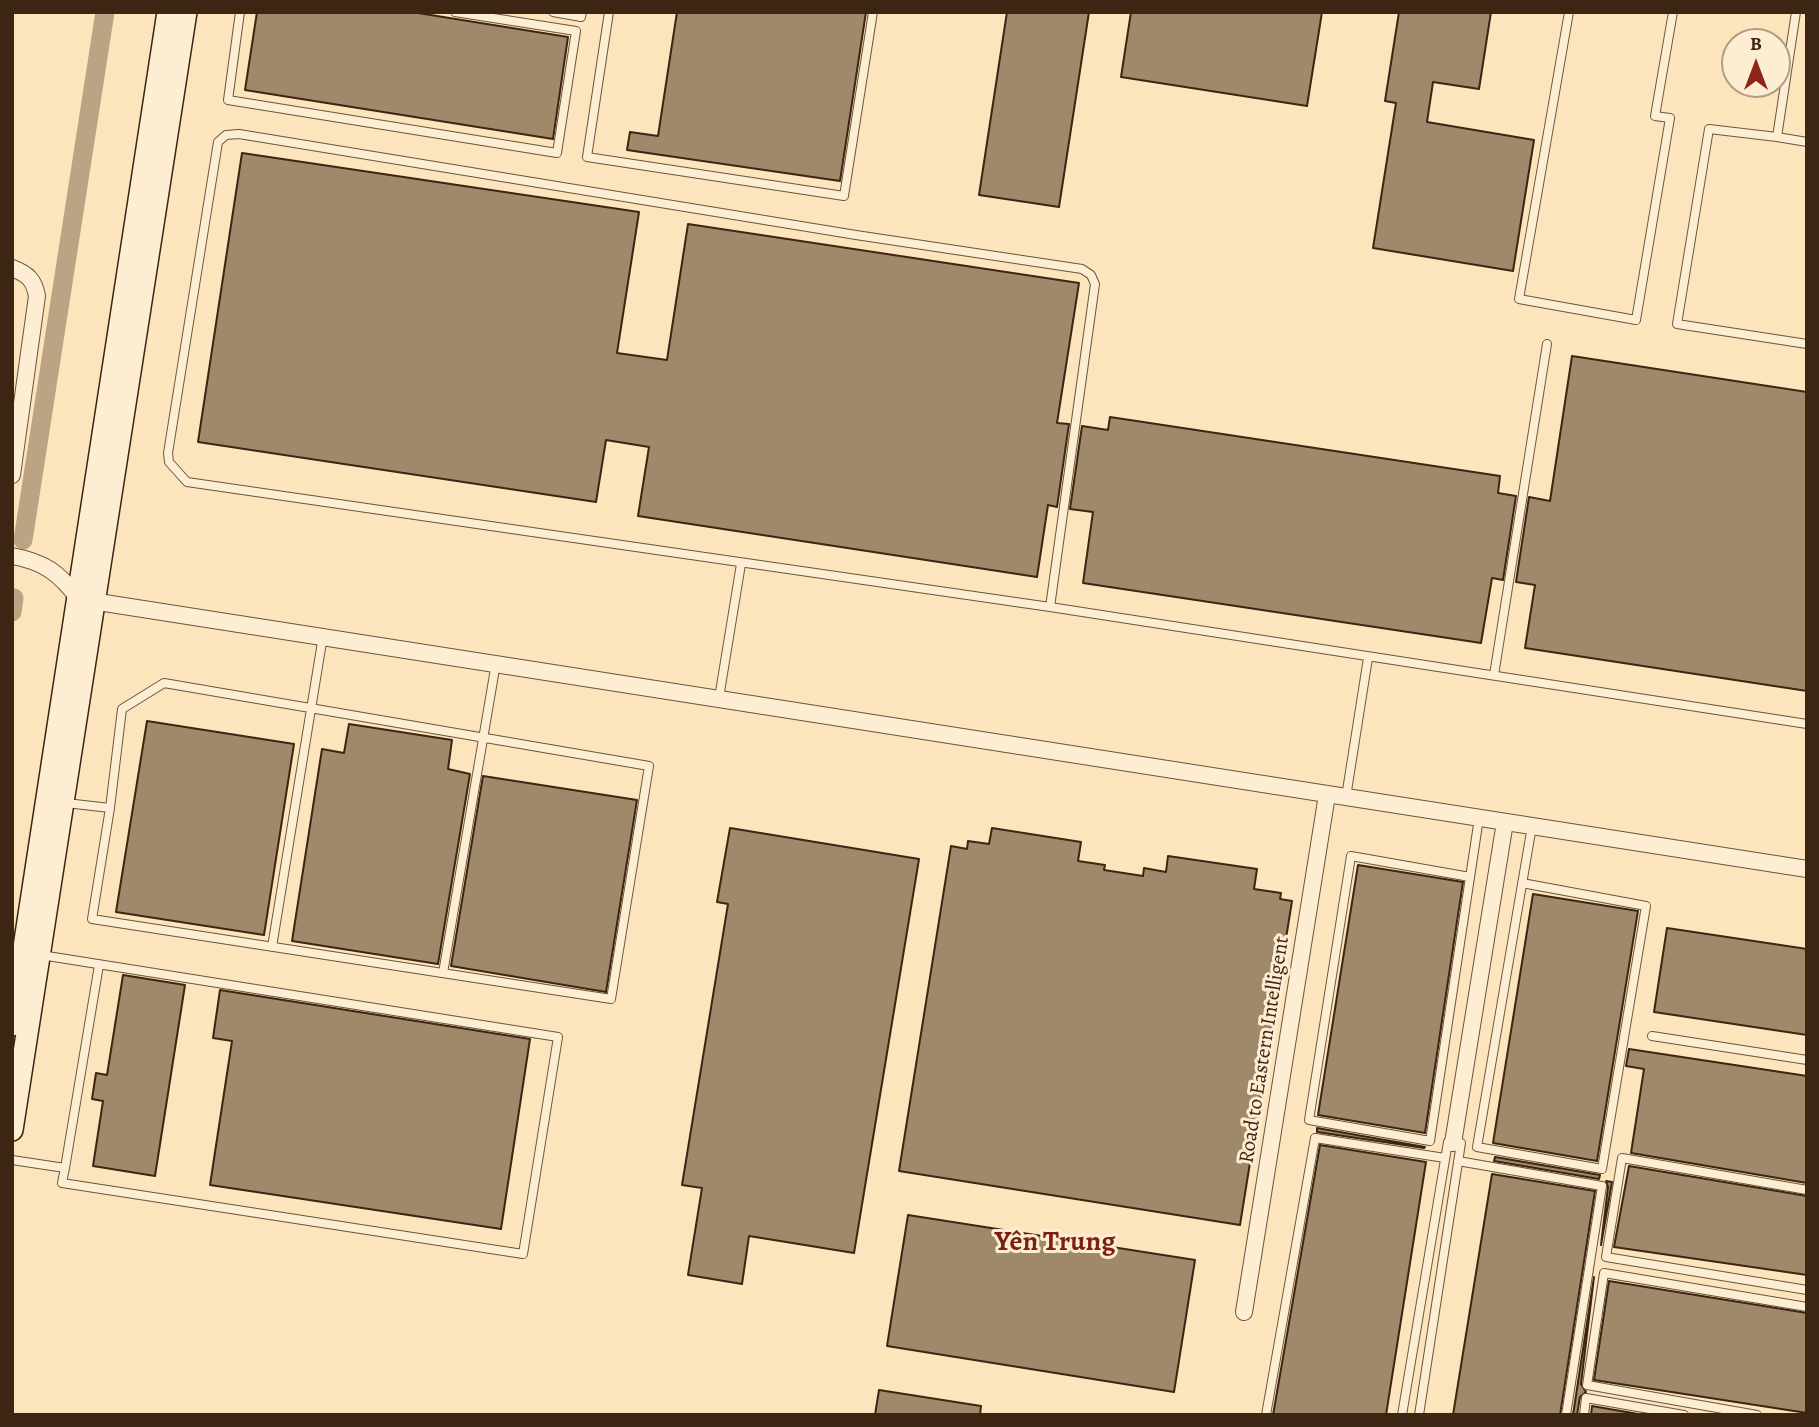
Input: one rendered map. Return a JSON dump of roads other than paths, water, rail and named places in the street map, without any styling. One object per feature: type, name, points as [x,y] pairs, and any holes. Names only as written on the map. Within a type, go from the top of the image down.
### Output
[{"type":"street","points":[[12,1130],[63,802],[87,600],[168,12]]},
{"type":"street","points":[[12,1025],[186,12]]},
{"type":"street","points":[[12,268],[29,276],[35,284],[37,296],[12,475]]},
{"type":"street","points":[[12,556],[28,559],[61,575],[87,600],[1807,869]]},
{"type":"street","name":"Road to Eastern Intelligent","points":[[1244,1312],[1327,794]]},
{"type":"street","points":[[1453,1143],[1505,822]]},
{"type":"lane","points":[[240,12],[228,100],[557,153],[576,31],[455,12]]},
{"type":"lane","points":[[553,12],[581,17],[582,12]]},
{"type":"lane","points":[[609,12],[587,158],[844,196],[873,12]]},
{"type":"lane","points":[[1569,12],[1519,299],[1636,320],[1670,118],[1655,116],[1673,12]]},
{"type":"lane","points":[[1777,137],[1796,12]]},
{"type":"lane","points":[[1807,142],[1709,129],[1678,324],[1807,344]]},
{"type":"lane","points":[[1050,607],[1095,284],[1091,275],[1083,269],[856,235],[239,134],[226,135],[218,142],[168,453],[169,462],[187,482],[1050,607],[1807,724]]},
{"type":"lane","points":[[1494,675],[1547,344]]},
{"type":"lane","points":[[719,698],[741,564]]},
{"type":"lane","points":[[272,947],[323,636]]},
{"type":"lane","points":[[1346,798],[1368,658]]},
{"type":"lane","points":[[443,973],[496,663]]},
{"type":"lane","points":[[163,683],[484,737],[649,766],[611,999],[92,919],[110,808],[122,709],[163,683]]},
{"type":"lane","points":[[63,802],[110,808]]},
{"type":"lane","points":[[1470,877],[1351,856],[1309,1119],[1430,1141],[1479,818]]},
{"type":"lane","points":[[1522,883],[1646,906],[1602,1169],[1477,1147],[1522,883],[1532,826]]},
{"type":"lane","points":[[39,955],[558,1037],[523,1254],[62,1183],[99,965]]},
{"type":"lane","points":[[1653,1036],[1807,1060]]},
{"type":"lane","points":[[1266,1415],[1315,1138],[1445,1158]]},
{"type":"lane","points":[[1402,1415],[1448,1142],[1461,1143],[1419,1415]]},
{"type":"lane","points":[[1807,1190],[1622,1158],[1606,1257],[1807,1290]]},
{"type":"lane","points":[[12,1160],[65,1168]]},
{"type":"lane","points":[[1458,1161],[1602,1186],[1566,1415]]},
{"type":"lane","points":[[1757,1415],[1587,1385],[1604,1273],[1807,1307]]},
{"type":"lane","points":[[1584,1415],[1586,1398],[1684,1415]]},
{"type":"waterway","points":[[23,540],[105,12]]},
{"type":"waterway","points":[[12,612],[14,598]]},
{"type":"district","name":"Yên Trung","points":[[1055,1243]]}]
